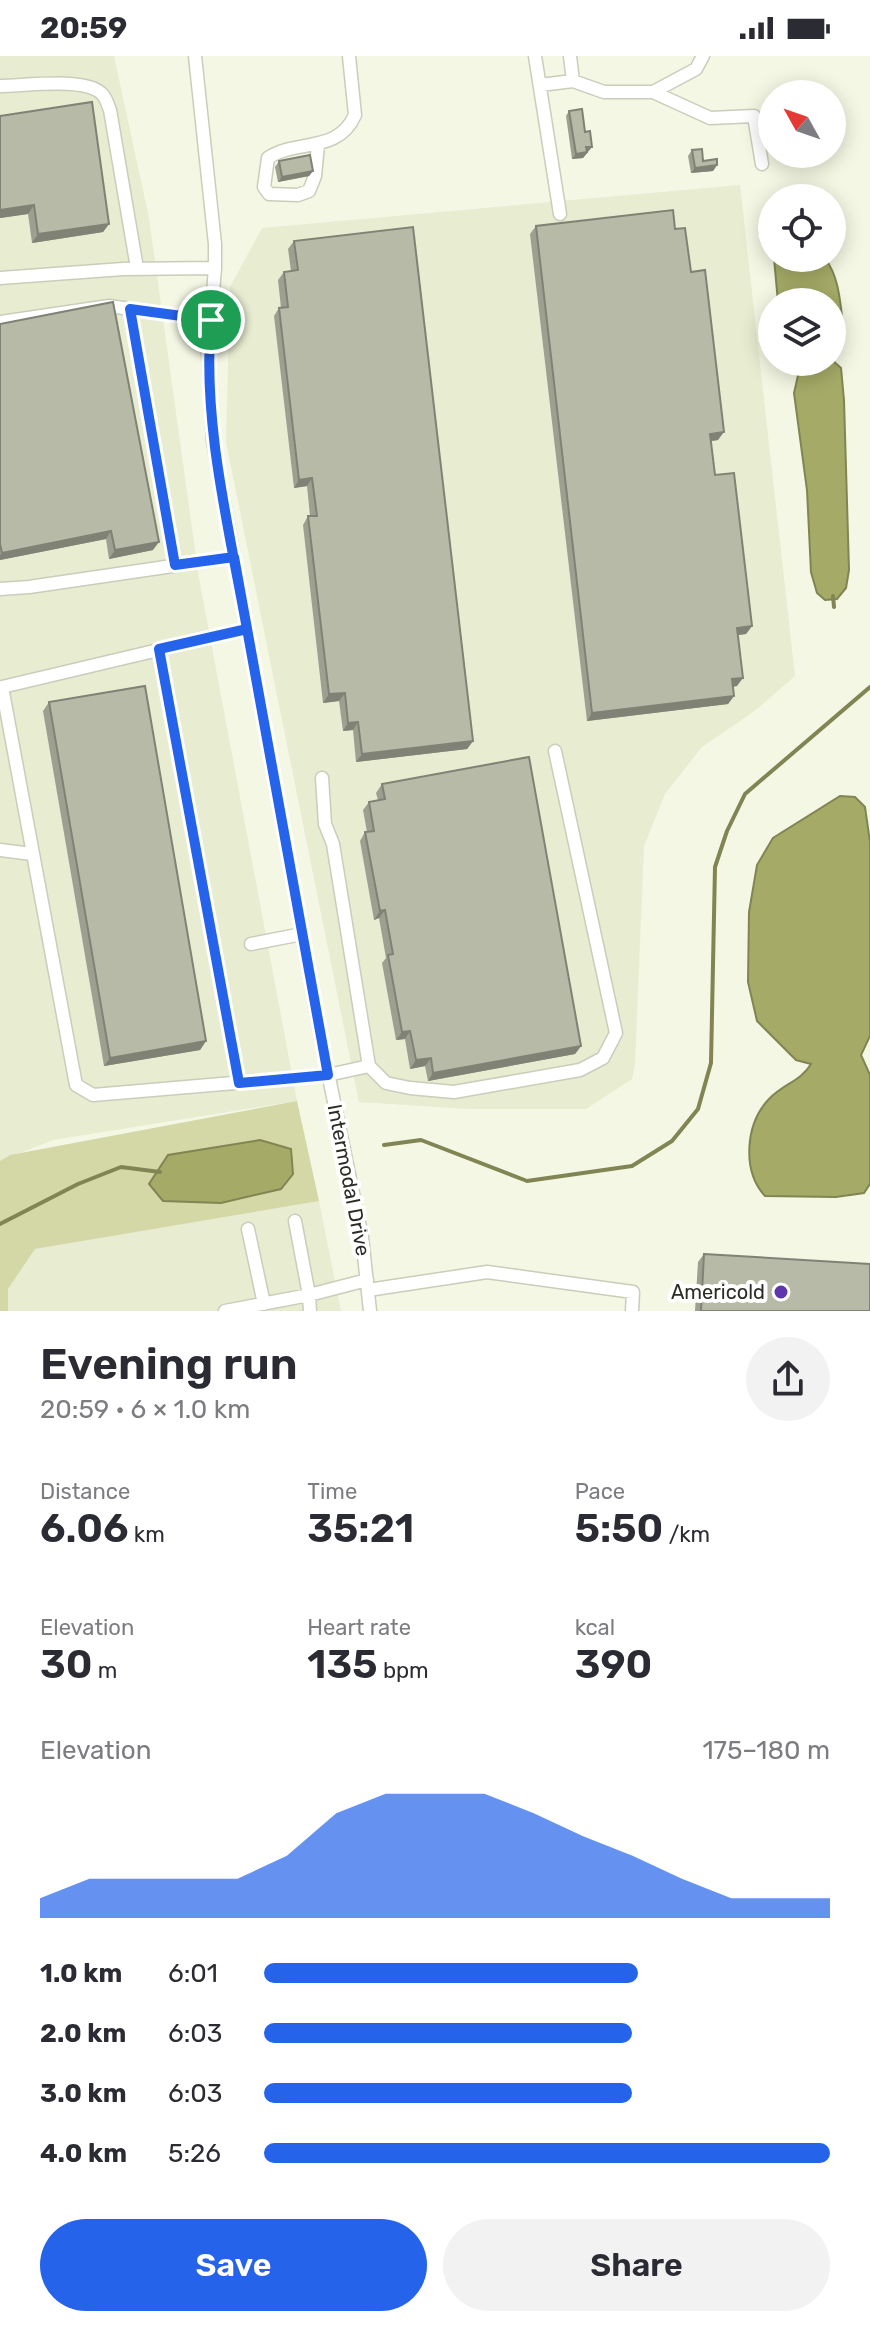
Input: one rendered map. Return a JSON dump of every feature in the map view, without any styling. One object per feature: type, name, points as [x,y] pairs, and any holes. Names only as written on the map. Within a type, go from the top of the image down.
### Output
[{"type":"street","name":"Intermodal Drive","points":[[195,56],[215,244],[208,353],[213,441],[328,1075],[362,1237],[370,1311]]},
{"type":"street","points":[[318,145],[315,176],[309,191],[298,195],[269,194],[264,187],[268,158],[283,151],[318,145],[342,133],[355,115],[349,56]]},
{"type":"street","points":[[535,56],[560,214]]},
{"type":"street","points":[[570,56],[573,81]]},
{"type":"street","points":[[653,92],[696,69],[703,56]]},
{"type":"street","points":[[540,85],[573,81],[604,92],[653,92],[710,118],[754,116],[758,140]]},
{"type":"street","points":[[0,86],[77,85],[95,89],[104,95],[110,110],[137,268]]},
{"type":"street","points":[[0,278],[137,268],[215,268]]},
{"type":"street","points":[[0,322],[109,306],[211,320]]},
{"type":"street","points":[[130,309],[175,565]]},
{"type":"street","points":[[0,589],[234,557]]},
{"type":"street","points":[[247,629],[1,687],[76,1085],[93,1095],[328,1075],[369,1066]]},
{"type":"street","points":[[159,649],[239,1083]]},
{"type":"street","points":[[322,778],[325,824],[333,844],[369,1066],[386,1083],[454,1092],[580,1070],[603,1058],[616,1033],[555,751]]},
{"type":"street","points":[[0,850],[32,854]]},
{"type":"street","points":[[251,944],[302,934]]},
{"type":"street","points":[[295,1221],[310,1311]]},
{"type":"street","points":[[248,1229],[264,1304]]},
{"type":"street","points":[[225,1311],[367,1285],[487,1272],[633,1292],[632,1311]]},
{"type":"shaded area","points":[[0,56],[114,56],[149,218],[199,578],[297,1101],[53,1140],[0,1161]]},
{"type":"shaded area","points":[[740,185],[758,346],[758,376],[761,376],[795,676],[756,710],[702,747],[665,794],[644,846],[632,1079],[586,1109],[468,1109],[359,1102],[226,442],[230,287],[262,228]]},
{"type":"shaded area","points":[[775,272],[833,272],[838,288],[777,288]]},
{"type":"shaded area","points":[[798,376],[842,376],[849,570],[846,588],[837,599],[825,600],[817,593],[811,572],[807,490],[794,393]]},
{"type":"shaded area","points":[[840,796],[855,797],[865,807],[870,842],[870,1036],[861,1055],[870,1075],[870,1184],[864,1193],[836,1197],[765,1196],[758,1186],[750,1161],[749,1148],[755,1121],[769,1099],[802,1075],[811,1064],[796,1060],[757,1021],[748,982],[749,912],[757,865],[773,838]]},
{"type":"shaded area","points":[[297,1101],[319,1201],[35,1249],[8,1289],[8,1311],[0,1311],[0,1161],[10,1155]]},
{"type":"shaded area","points":[[260,1140],[291,1149],[293,1174],[281,1189],[221,1203],[163,1201],[149,1184],[168,1155]]},
{"type":"shaded area","points":[[319,1201],[341,1311],[8,1311],[8,1289],[35,1249]]},
{"type":"building","points":[[92,102],[109,224],[38,234],[34,205],[0,210],[0,116]]},
{"type":"building","points":[[582,109],[585,132],[590,131],[592,147],[586,147],[587,152],[576,154],[569,111]]},
{"type":"building","points":[[702,149],[703,161],[717,159],[717,165],[695,168],[692,150]]},
{"type":"building","points":[[310,155],[313,171],[282,177],[279,161]]},
{"type":"building","points":[[673,210],[675,229],[685,228],[691,272],[705,270],[724,432],[710,434],[715,475],[734,473],[752,626],[737,628],[743,678],[732,679],[734,696],[592,713],[536,226]]},
{"type":"building","points":[[413,227],[473,741],[362,754],[358,722],[348,723],[345,693],[329,694],[308,516],[317,516],[312,478],[299,480],[279,308],[288,307],[284,272],[298,270],[294,241]]},
{"type":"building","points":[[113,302],[159,542],[115,550],[111,531],[2,553],[0,324]]},
{"type":"building","points":[[145,686],[206,1041],[110,1058],[49,702]]},
{"type":"building","points":[[529,757],[581,1046],[433,1073],[431,1058],[416,1060],[410,1031],[402,1032],[388,955],[393,954],[385,910],[380,911],[365,832],[374,831],[369,802],[385,799],[382,784]]},
{"type":"building","name":"Americold","points":[[704,1254],[870,1264],[870,1311],[701,1311]]},
{"type":"waterway","points":[[833,596],[834,607]]},
{"type":"waterway","points":[[384,1145],[421,1140],[527,1181],[632,1166],[672,1141],[698,1109],[711,1063],[715,867],[727,831],[745,794],[870,687]]},
{"type":"waterway","points":[[0,1224],[78,1184],[121,1167],[160,1172]]},
{"type":"place","name":"Americold","points":[[781,1292]]},
{"type":"route","points":[[211,320],[130,309],[175,565],[234,557],[328,1075],[239,1083],[159,649],[247,629],[234,557],[213,441],[208,353],[211,320]]}]
